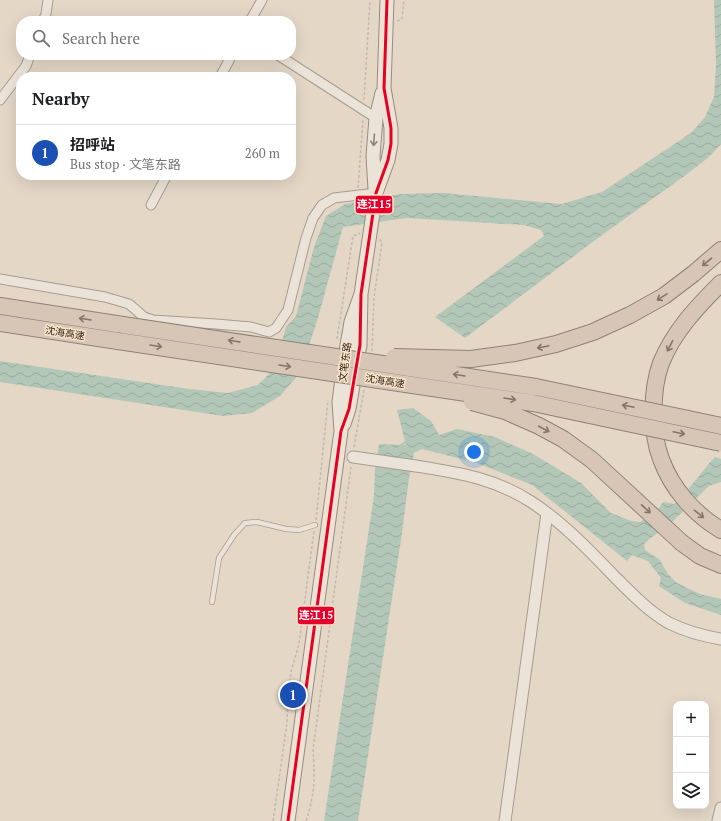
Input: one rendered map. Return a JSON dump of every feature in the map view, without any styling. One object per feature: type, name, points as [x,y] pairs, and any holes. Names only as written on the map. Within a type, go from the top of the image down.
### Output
[{"type":"highway","points":[[325,355],[471,359],[515,353],[556,344],[593,332],[630,315],[664,296],[694,274],[721,250]]},
{"type":"highway","points":[[721,283],[694,310],[676,335],[661,364],[653,395],[654,421],[661,459],[676,487],[692,508],[721,530]]},
{"type":"highway","name":"沈海高速","points":[[0,306],[536,387],[721,426]]},
{"type":"highway","name":"沈海高速","points":[[0,323],[533,403],[721,443]]},
{"type":"highway","points":[[332,373],[442,394],[505,411],[539,426],[563,439],[592,460],[682,543],[700,556],[721,565]]},
{"type":"main road","name":"文笔东路","points":[[288,821],[341,431],[340,402],[344,362],[351,322],[361,294],[376,193],[388,160],[391,144],[391,128],[384,88],[387,0]]},
{"type":"main road","name":"文笔东路","points":[[376,193],[373,156],[376,118],[384,88]]},
{"type":"street","points":[[45,16],[48,0]]},
{"type":"street","points":[[253,16],[262,0]]},
{"type":"street","points":[[21,72],[28,60]]},
{"type":"street","points":[[223,72],[229,60]]},
{"type":"street","points":[[286,60],[376,118]]},
{"type":"street","points":[[0,100],[16,79]]},
{"type":"street","points":[[151,205],[164,180]]},
{"type":"street","points":[[0,279],[105,297],[129,304],[144,317],[153,320],[251,327],[268,332],[276,328],[288,310],[306,238],[313,218],[322,205],[334,198],[376,193]]},
{"type":"street","points":[[353,457],[455,472],[489,481],[524,497],[547,513],[567,530],[637,599],[657,615],[686,630],[721,639]]},
{"type":"street","points":[[505,821],[547,513]]},
{"type":"street","points":[[718,821],[721,808]]},
{"type":"lane","points":[[212,602],[219,558],[234,534],[245,523],[257,522],[286,529],[299,530],[315,525]]},
{"type":"path","points":[[357,196],[364,110],[370,0]]},
{"type":"path","points":[[386,26],[402,19],[404,0]]},
{"type":"path","points":[[371,228],[382,243],[374,297],[373,346],[371,353]]},
{"type":"path","points":[[306,821],[311,804],[315,780],[313,750],[353,457],[365,383]]},
{"type":"water","points":[[714,0],[721,0],[721,144],[709,157],[687,174],[598,238],[465,338],[435,317],[544,236],[541,230],[524,225],[406,218],[343,227],[318,318],[300,373],[280,396],[252,413],[223,416],[0,382],[0,361],[189,389],[228,393],[258,385],[274,369],[286,327],[296,316],[314,247],[326,216],[345,204],[400,194],[444,193],[562,204],[602,192],[691,133],[705,117],[714,97],[716,64]]},
{"type":"water","points":[[413,408],[431,421],[439,435],[457,429],[495,437],[533,454],[581,483],[611,513],[631,521],[640,522],[655,514],[663,502],[675,504],[715,457],[721,459],[721,482],[709,486],[670,524],[644,544],[645,550],[659,559],[668,574],[677,583],[700,594],[721,599],[721,615],[685,603],[659,586],[661,578],[648,561],[632,555],[627,561],[532,485],[477,463],[422,449],[414,453],[358,821],[324,821],[374,496],[375,469],[379,444],[406,445],[397,410]]},
{"type":"waterway","points":[[399,447],[408,440]]},
{"type":"transit line","name":"连江15","points":[[288,821],[341,431],[349,409],[360,345],[361,294],[376,193],[388,160],[391,144],[391,128],[384,88],[387,0]]},
{"type":"place","name":"招呼站","points":[[293,695]]}]
